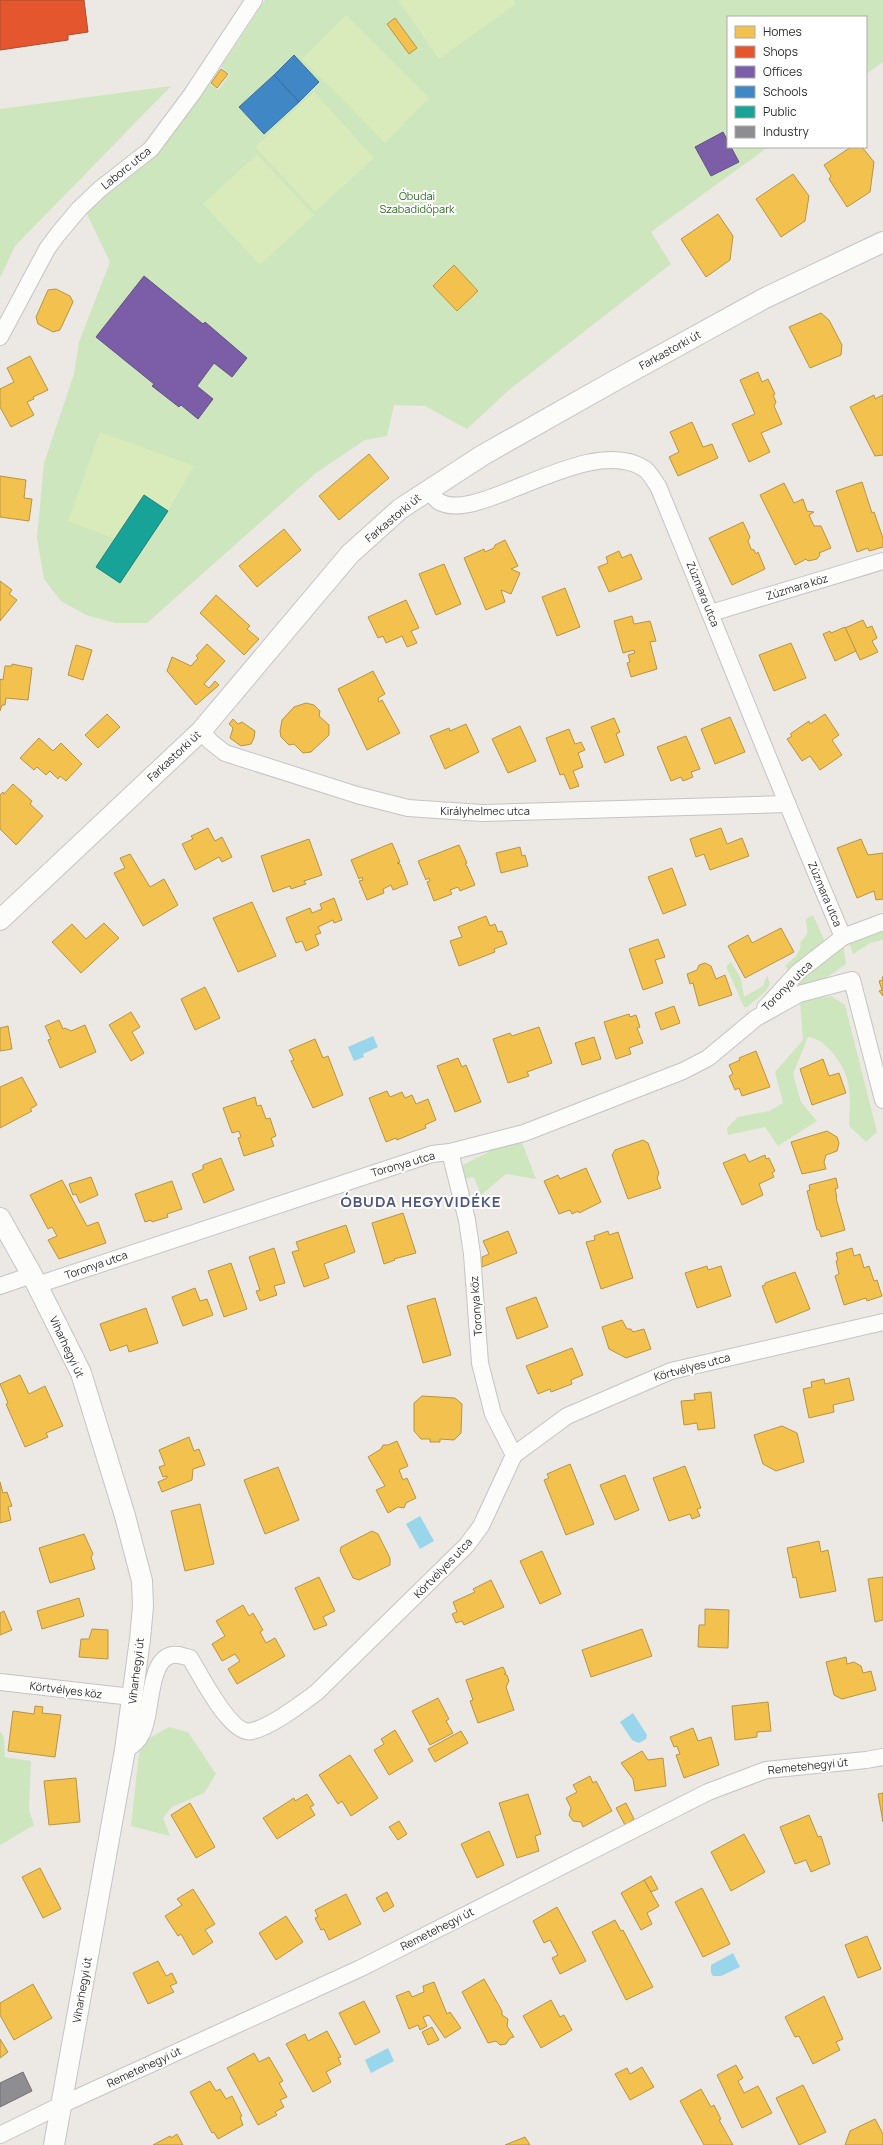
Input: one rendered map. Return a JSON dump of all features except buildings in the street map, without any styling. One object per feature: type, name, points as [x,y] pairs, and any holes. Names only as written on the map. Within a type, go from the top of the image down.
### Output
[{"type":"street","name":"Laborc utca","points":[[0,336],[44,256],[58,234],[100,189],[151,149],[192,94],[254,0]]},
{"type":"street","name":"Farkastorki út","points":[[0,920],[201,731],[350,554],[400,509],[428,489],[483,455],[758,302],[883,242]]},
{"type":"street","name":"Zúzmara utca","points":[[428,489],[438,501],[455,505],[476,502],[580,464],[616,460],[633,464],[646,470],[658,486],[711,613],[786,804],[843,937]]},
{"type":"street","name":"Zúzmara köz","points":[[711,613],[883,561]]},
{"type":"street","name":"Királyhelmec utca","points":[[201,731],[211,742],[225,753],[357,795],[408,808],[482,813],[786,804]]},
{"type":"street","name":"Toronya utca","points":[[0,1286],[35,1280],[432,1154],[450,1152],[524,1133],[683,1071],[708,1058],[756,1018],[798,972],[843,937],[883,922]]},
{"type":"street","name":"Toronya utca","points":[[756,1018],[799,994],[852,980],[883,1100]]},
{"type":"street","name":"Toronya köz","points":[[450,1152],[467,1220],[472,1254],[480,1363],[493,1414],[514,1455]]},
{"type":"street","name":"Viharhegyi út","points":[[0,1218],[35,1280],[81,1373],[125,1516],[142,1581],[143,1606],[125,1750],[54,2145]]},
{"type":"street","name":"Körtvélyes utca","points":[[125,1750],[135,1744],[143,1732],[156,1671],[162,1661],[169,1656],[179,1654],[190,1658],[217,1702],[232,1723],[241,1730],[252,1732],[290,1712],[317,1692],[467,1545],[481,1526],[514,1455],[567,1416],[657,1376],[690,1366],[883,1322]]},
{"type":"street","name":"Körtvélyes köz","points":[[0,1682],[132,1698]]},
{"type":"street","name":"Remetehegyi út","points":[[0,2135],[61,2105],[361,1968],[708,1792],[766,1770],[883,1757]]},
{"type":"green space","name":"Óbudai Szabadidőpark","points":[[265,0],[883,0],[883,62],[867,73],[867,16],[727,16],[727,148],[767,148],[651,232],[671,264],[509,390],[467,429],[425,406],[394,405],[387,436],[365,440],[316,473],[147,623],[115,623],[86,615],[61,601],[44,579],[37,538],[44,463],[74,374],[79,342],[110,262],[86,212],[157,153],[209,83],[218,90],[230,74],[221,67]]},
{"type":"green space","points":[[398,0],[513,0],[516,4],[439,59]]},
{"type":"green space","points":[[346,15],[429,98],[385,143],[302,59]]},
{"type":"green space","points":[[171,86],[15,246],[0,278],[0,109]]},
{"type":"green space","points":[[314,92],[374,158],[315,212],[255,147]]},
{"type":"green space","points":[[257,154],[314,215],[260,265],[203,204]]},
{"type":"green space","points":[[100,432],[194,466],[168,511],[115,539],[68,521]]},
{"type":"green space","points":[[813,915],[825,942],[790,972],[785,966],[796,956],[800,949],[801,941],[807,934],[806,919]]},
{"type":"green space","points":[[883,928],[883,940],[870,943],[853,954],[849,942]]},
{"type":"green space","points":[[843,944],[846,964],[814,986],[793,993],[798,978]]},
{"type":"green space","points":[[731,962],[741,979],[744,997],[763,986],[767,975],[770,984],[766,991],[747,1007],[744,1007],[726,966]]},
{"type":"green space","points":[[831,996],[845,1005],[877,1132],[866,1142],[849,1126],[850,1095],[849,1086],[843,1068],[831,1051],[818,1040],[808,1037],[793,1074],[801,1102],[817,1121],[778,1146],[765,1127],[728,1135],[727,1128],[738,1117],[769,1111],[783,1103],[775,1072],[803,1040],[800,1002]]},
{"type":"green space","points":[[521,1140],[536,1179],[506,1174],[481,1195],[474,1177],[464,1179],[461,1166],[500,1146]]},
{"type":"green space","points":[[169,1727],[188,1732],[216,1774],[204,1793],[172,1807],[163,1818],[170,1836],[131,1826],[139,1753],[143,1742]]},
{"type":"green space","points":[[0,1731],[4,1738],[5,1757],[31,1761],[29,1810],[34,1825],[0,1845]]},
{"type":"water","points":[[373,1036],[378,1047],[363,1054],[364,1057],[354,1061],[348,1047]]},
{"type":"water","points":[[420,1516],[434,1541],[420,1549],[406,1524]]},
{"type":"water","points":[[633,1713],[647,1735],[646,1739],[639,1743],[632,1740],[620,1722]]},
{"type":"water","points":[[733,1953],[740,1967],[721,1976],[713,1976],[711,1973],[711,1965]]},
{"type":"water","points":[[388,2048],[394,2061],[371,2073],[365,2060]]},
{"type":"district","name":"ÓBUDA HEGYVIDÉKE","points":[[421,1202]]}]
